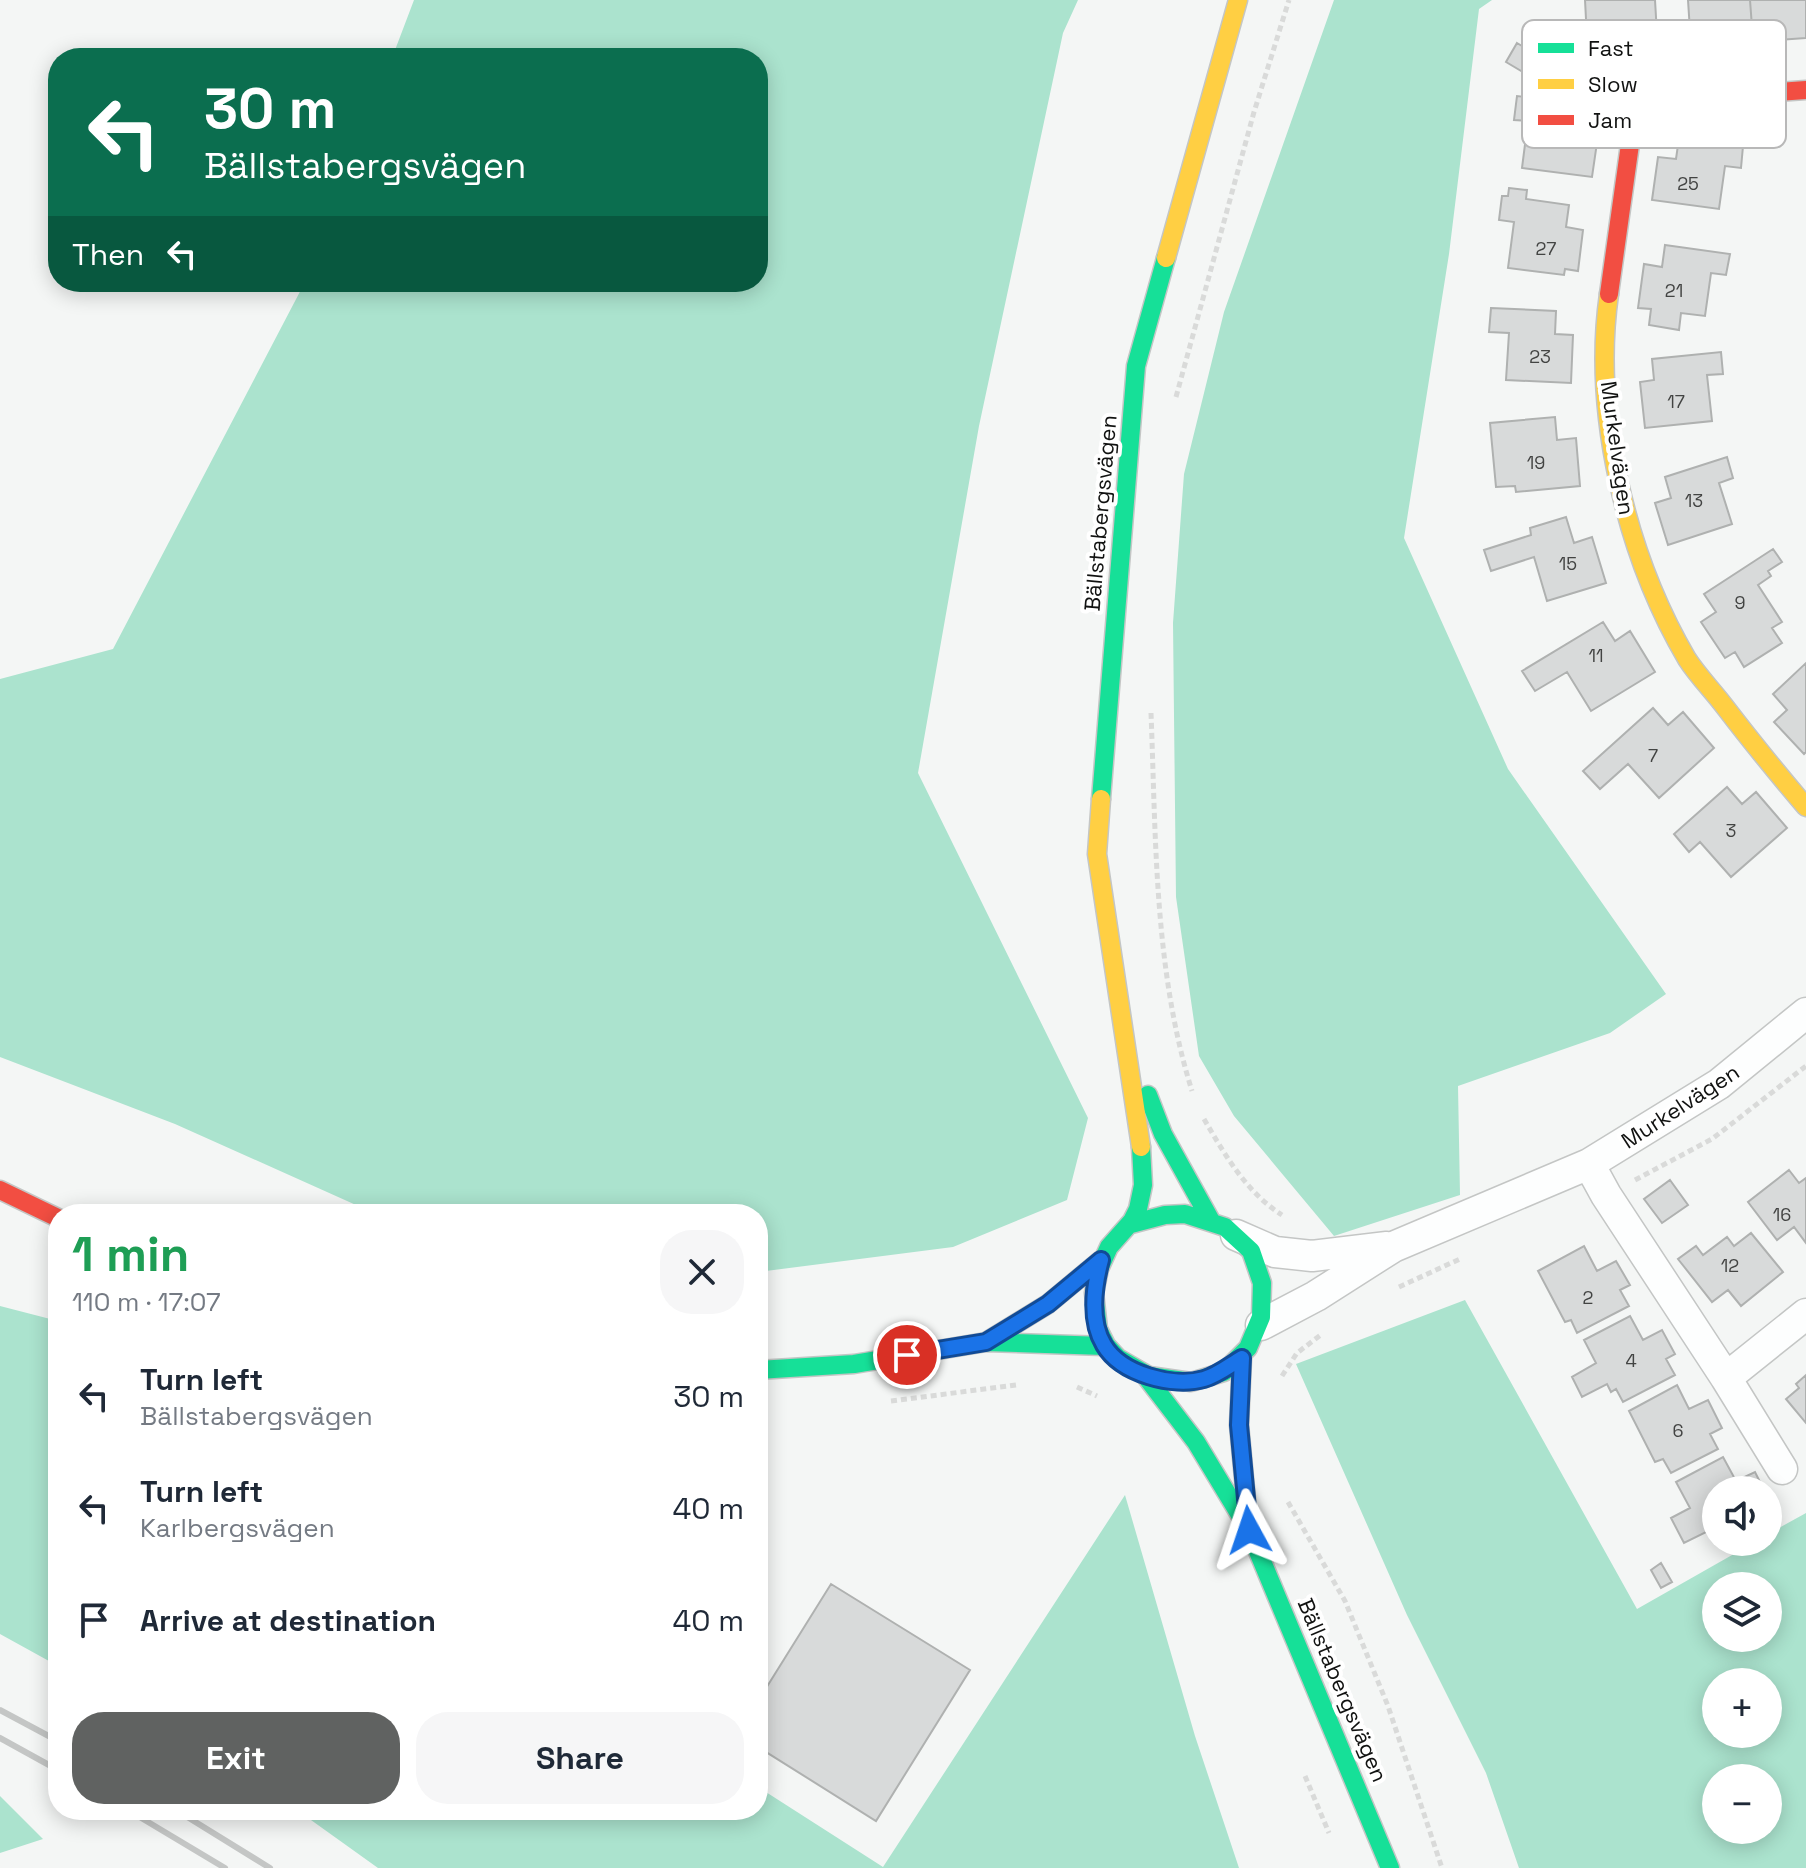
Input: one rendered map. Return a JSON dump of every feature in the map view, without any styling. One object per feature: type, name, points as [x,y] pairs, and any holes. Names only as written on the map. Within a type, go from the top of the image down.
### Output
[{"type":"street","name":"Bällstabergsvägen","points":[[1238,0],[1136,366],[1097,854],[1144,1180],[1139,1208],[1131,1224],[1117,1236],[1101,1260],[1094,1289],[1095,1309],[1104,1346],[1144,1374],[1174,1383],[1204,1379],[1242,1358]]},
{"type":"street","name":"Murkelvägen","points":[[1786,91],[1806,90]]},
{"type":"street","name":"Murkelvägen","points":[[1629,148],[1605,323],[1607,402],[1615,463],[1630,528],[1653,587],[1688,660],[1806,807]]},
{"type":"street","name":"Murkelvägen","points":[[1261,1325],[1316,1296],[1393,1247],[1589,1164],[1719,1084],[1806,1013]]},
{"type":"street","name":"Bällstabergsvägen","points":[[1126,1042],[1163,1134],[1223,1227],[1251,1254],[1260,1270],[1265,1301],[1261,1325],[1242,1358],[1239,1425],[1249,1530]]},
{"type":"street","points":[[1589,1164],[1782,1469]]},
{"type":"street","points":[[0,1190],[48,1213]]},
{"type":"street","points":[[1131,1224],[1182,1213],[1223,1227]]},
{"type":"street","name":"Murkelvägen","points":[[1223,1227],[1275,1252],[1312,1256],[1393,1247]]},
{"type":"street","points":[[986,1342],[1048,1304],[1101,1260]]},
{"type":"street","points":[[1726,1378],[1806,1314]]},
{"type":"street","points":[[768,1369],[854,1364],[986,1342],[1104,1346]]},
{"type":"street","name":"Bällstabergsvägen","points":[[1144,1374],[1196,1442],[1249,1530],[1390,1868]]},
{"type":"path","points":[[1173,410],[1254,112],[1289,0]]},
{"type":"path","points":[[1151,711],[1157,871],[1168,986],[1181,1057],[1194,1096]]},
{"type":"path","points":[[1606,1195],[1712,1139],[1806,1066]]},
{"type":"path","points":[[1198,1109],[1232,1166],[1264,1203],[1286,1218]]},
{"type":"path","points":[[1389,1293],[1474,1253]]},
{"type":"path","points":[[1278,1383],[1297,1353],[1322,1333]]},
{"type":"path","points":[[889,1402],[1020,1384]]},
{"type":"path","points":[[1066,1384],[1103,1398]]},
{"type":"path","points":[[1285,1489],[1287,1501],[1345,1601],[1372,1666],[1442,1868]]},
{"type":"green space","points":[[414,0],[1078,0],[1063,33],[979,426],[918,773],[1088,1118],[1067,1200],[953,1247],[768,1271],[768,1204],[354,1204],[175,1124],[0,1057],[0,679],[113,649],[300,292],[768,292],[768,48],[396,48]]},
{"type":"green space","points":[[1334,0],[1492,0],[1479,9],[1449,254],[1404,538],[1508,769],[1666,994],[1610,1033],[1458,1086],[1460,1195],[1334,1236],[1234,1116],[1199,1056],[1176,897],[1173,623],[1184,474],[1224,312]]},
{"type":"green space","points":[[1465,1300],[1637,1609],[1702,1572],[1702,1652],[1782,1652],[1782,1572],[1702,1572],[1730,1556],[1782,1556],[1782,1526],[1806,1513],[1806,1868],[1519,1868],[1486,1773],[1407,1615],[1296,1364]]},
{"type":"green space","points":[[0,1306],[48,1318],[48,1660],[0,1634]]},
{"type":"green space","points":[[1125,1495],[1195,1736],[1239,1868],[378,1868],[311,1820],[768,1820],[768,1793],[883,1867]]},
{"type":"green space","points":[[0,1796],[43,1839],[0,1853]]},
{"type":"building","points":[[1585,0],[1655,0],[1656,20],[1586,20]]},
{"type":"building","points":[[1688,0],[1750,0],[1751,20],[1689,20]]},
{"type":"building","points":[[1750,0],[1806,0],[1806,38],[1786,39],[1786,20],[1751,20]]},
{"type":"building","points":[[1517,43],[1522,46],[1522,72],[1506,62]]},
{"type":"building","points":[[1517,96],[1522,97],[1522,121],[1514,120]]},
{"type":"building","points":[[1525,148],[1596,148],[1592,177],[1522,168]]},
{"type":"building","points":[[1678,148],[1743,148],[1741,168],[1725,166],[1719,209],[1652,200],[1658,157],[1676,159]]},
{"type":"building","points":[[1509,188],[1527,190],[1526,199],[1569,205],[1566,227],[1583,230],[1578,271],[1565,269],[1564,275],[1508,268],[1514,222],[1499,220],[1502,196],[1508,196]]},
{"type":"building","points":[[1665,245],[1730,254],[1726,275],[1711,273],[1705,316],[1681,313],[1679,330],[1649,325],[1651,309],[1638,308],[1644,264],[1662,267]]},
{"type":"building","points":[[1491,308],[1556,311],[1555,334],[1573,335],[1571,383],[1506,380],[1509,333],[1489,332]]},
{"type":"building","points":[[1721,352],[1723,374],[1707,375],[1712,421],[1645,428],[1640,382],[1654,380],[1652,359]]},
{"type":"building","points":[[1555,417],[1557,440],[1576,438],[1580,486],[1516,492],[1515,486],[1496,487],[1490,423]]},
{"type":"building","points":[[1727,457],[1733,478],[1719,483],[1732,524],[1668,545],[1655,503],[1671,498],[1665,477]]},
{"type":"building","points":[[1566,517],[1574,543],[1592,537],[1606,583],[1547,601],[1534,557],[1491,571],[1484,550],[1531,535],[1530,528]]},
{"type":"building","points":[[1773,549],[1782,562],[1768,571],[1771,576],[1758,585],[1782,622],[1772,628],[1782,643],[1744,667],[1735,652],[1725,658],[1701,622],[1716,612],[1704,594]]},
{"type":"building","points":[[1603,622],[1615,641],[1630,631],[1655,672],[1591,711],[1567,672],[1535,691],[1522,671]]},
{"type":"building","points":[[1806,663],[1804,754],[1774,722],[1787,710],[1773,694]]},
{"type":"building","points":[[1653,708],[1668,725],[1683,712],[1714,748],[1659,798],[1628,764],[1600,789],[1583,771]]},
{"type":"building","points":[[1727,787],[1742,804],[1756,792],[1787,828],[1731,877],[1700,842],[1689,852],[1674,834]]},
{"type":"building","points":[[1789,1170],[1799,1183],[1806,1178],[1806,1243],[1794,1227],[1777,1240],[1748,1202]]},
{"type":"building","points":[[1670,1180],[1688,1205],[1662,1223],[1644,1199]]},
{"type":"building","points":[[1751,1233],[1783,1272],[1741,1306],[1728,1290],[1712,1302],[1678,1259],[1696,1246],[1703,1255],[1727,1237],[1734,1246]]},
{"type":"building","points":[[1584,1246],[1597,1271],[1616,1261],[1630,1285],[1620,1290],[1629,1306],[1577,1333],[1571,1320],[1565,1322],[1538,1271]]},
{"type":"building","points":[[1630,1316],[1643,1340],[1662,1330],[1675,1354],[1666,1359],[1675,1375],[1623,1402],[1616,1389],[1611,1392],[1607,1384],[1582,1397],[1572,1377],[1596,1363],[1584,1340]]},
{"type":"building","points":[[1806,1375],[1806,1423],[1786,1399],[1799,1388],[1796,1384]]},
{"type":"building","points":[[1677,1385],[1689,1409],[1708,1400],[1722,1428],[1710,1434],[1718,1449],[1671,1473],[1663,1459],[1655,1462],[1629,1411]]},
{"type":"building","points":[[1723,1457],[1733,1476],[1702,1476],[1702,1534],[1684,1543],[1671,1518],[1690,1508],[1676,1482]]},
{"type":"building","points":[[1661,1563],[1672,1582],[1661,1588],[1651,1570]]},
{"type":"building","points":[[831,1584],[970,1670],[876,1821],[768,1753],[768,1685]]},
{"type":"railway","points":[[0,1710],[48,1736]]},
{"type":"railway","points":[[0,1738],[48,1764]]},
{"type":"railway","points":[[145,1820],[225,1868]]},
{"type":"railway","points":[[192,1820],[270,1868]]},
{"type":"traffic: fast","points":[[1101,799],[1136,366],[1166,258]]},
{"type":"traffic: fast","points":[[1148,1095],[1163,1134],[1210,1219]]},
{"type":"traffic: fast","points":[[1131,1224],[1165,1215],[1185,1214],[1225,1227],[1251,1251],[1262,1283],[1261,1317],[1248,1348],[1224,1372],[1191,1382],[1149,1376],[1118,1358],[1106,1345],[1098,1329],[1094,1293],[1099,1269],[1109,1247],[1132,1221],[1138,1209],[1143,1185],[1141,1147]]},
{"type":"traffic: fast","points":[[986,1342],[1048,1304],[1101,1260]]},
{"type":"traffic: fast","points":[[768,1369],[854,1364],[986,1342],[1104,1346]]},
{"type":"traffic: fast","points":[[1242,1358],[1239,1425],[1248,1521]]},
{"type":"traffic: fast","points":[[1144,1374],[1196,1442],[1249,1530],[1390,1868]]},
{"type":"traffic: slow","points":[[1166,258],[1238,0]]},
{"type":"traffic: slow","points":[[1609,294],[1605,387],[1610,434],[1631,529],[1647,575],[1665,618],[1691,665],[1806,807]]},
{"type":"traffic: slow","points":[[1101,799],[1097,854],[1141,1147]]},
{"type":"traffic: jam","points":[[1786,91],[1806,90]]},
{"type":"traffic: jam","points":[[1609,294],[1629,148]]},
{"type":"traffic: jam","points":[[0,1190],[48,1213]]},
{"type":"route","points":[[907,1355],[986,1342],[1048,1304],[1101,1260],[1094,1289],[1098,1329],[1104,1346],[1130,1367],[1161,1381],[1174,1383],[1204,1379],[1242,1358],[1239,1425],[1249,1530]]}]
